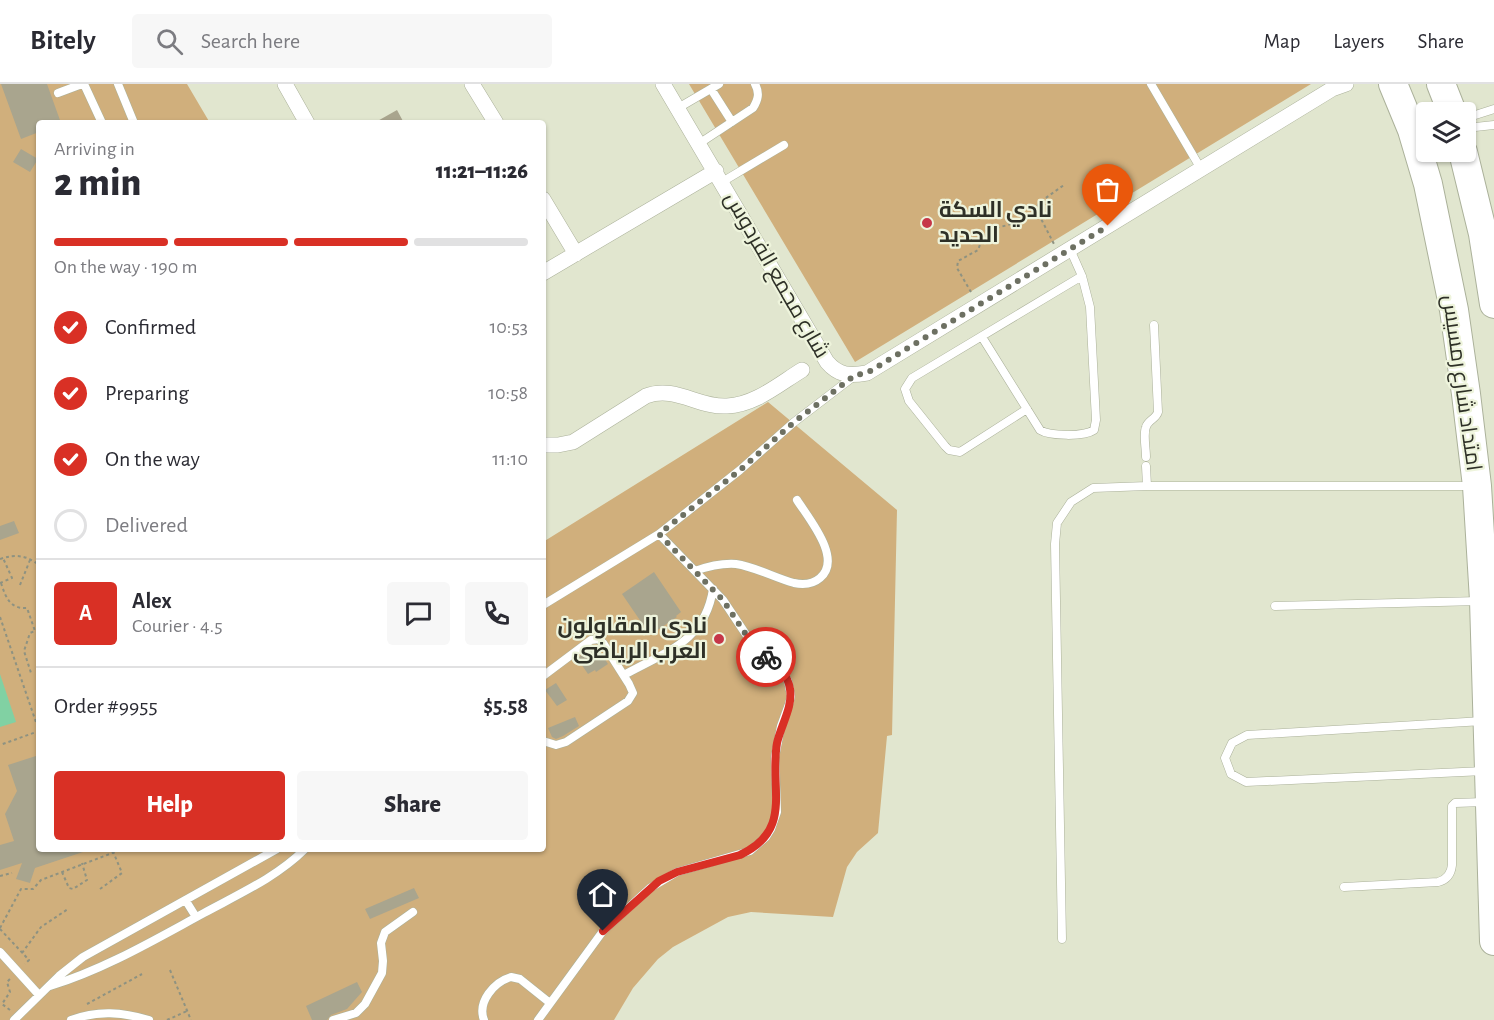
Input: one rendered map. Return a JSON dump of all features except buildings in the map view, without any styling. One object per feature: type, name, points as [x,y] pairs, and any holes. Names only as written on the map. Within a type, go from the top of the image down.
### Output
[{"type":"highway","name":"امتداد شارع رمسيس","points":[[1393,84],[1412,130],[1428,184],[1440,241],[1454,310],[1476,486],[1487,543],[1484,600],[1487,721],[1491,771],[1494,941]]},
{"type":"highway","points":[[1440,84],[1448,102]]},
{"type":"highway","name":"امتداد شارع رمسيس","points":[[1466,162],[1490,242],[1494,304]]},
{"type":"street","points":[[285,84],[305,120]]},
{"type":"street","points":[[472,84],[494,120]]},
{"type":"street","name":"شارع مجمع الفردوس","points":[[663,84],[700,143],[827,362],[842,375],[867,373],[1339,86]]},
{"type":"street","points":[[546,271],[719,177]]},
{"type":"street","points":[[546,205],[576,254]]},
{"type":"street","points":[[546,445],[573,442],[654,393],[668,392],[717,406],[734,405],[753,400],[802,370]]},
{"type":"lane","points":[[58,93],[83,84],[101,120]]},
{"type":"lane","points":[[118,84],[133,120]]},
{"type":"lane","points":[[678,108],[719,84]]},
{"type":"lane","points":[[700,143],[753,108],[758,99],[758,89],[755,84]]},
{"type":"lane","points":[[1151,84],[1202,169]]},
{"type":"lane","points":[[711,89],[732,122]]},
{"type":"lane","points":[[1476,115],[1494,109]]},
{"type":"lane","points":[[1476,127],[1494,125]]},
{"type":"lane","points":[[719,177],[784,145]]},
{"type":"lane","points":[[982,336],[1040,430],[1048,434],[1090,433],[1096,426],[1091,318],[1082,276],[1065,252]]},
{"type":"lane","points":[[1027,409],[960,452],[955,452],[945,446],[909,401],[906,389],[912,378],[1082,276]]},
{"type":"lane","points":[[1146,457],[1145,428],[1158,412],[1154,325]]},
{"type":"lane","points":[[546,603],[659,534],[855,375]]},
{"type":"lane","points":[[1146,466],[1147,486]]},
{"type":"lane","points":[[1062,939],[1055,544],[1057,523],[1071,502],[1093,488],[1476,486]]},
{"type":"lane","points":[[695,571],[724,564],[738,565],[795,583],[806,585],[816,582],[824,575],[829,565],[829,554],[797,500]]},
{"type":"lane","points":[[538,1020],[603,931],[650,888],[677,872],[750,851],[766,837],[774,821],[777,803],[776,757],[789,704],[790,688],[784,675],[749,639],[730,609],[713,589],[659,534]]},
{"type":"lane","points":[[624,675],[688,640],[704,619],[713,589]]},
{"type":"lane","points":[[1275,606],[1484,600]]},
{"type":"lane","points":[[546,674],[591,639],[596,639],[603,643],[633,693],[628,701],[566,742],[556,745],[546,742]]},
{"type":"lane","points":[[1487,721],[1246,735],[1232,743],[1225,758],[1231,774],[1246,782],[1491,771]]},
{"type":"lane","points":[[1344,887],[1445,880],[1452,870],[1452,806],[1455,803],[1490,802]]},
{"type":"lane","points":[[14,1020],[83,957],[272,852]]},
{"type":"lane","points":[[49,986],[109,965],[267,879],[302,852]]},
{"type":"lane","points":[[186,901],[196,917]]},
{"type":"lane","points":[[333,1020],[356,1013],[365,1004],[382,973],[381,943],[384,933],[413,912]]},
{"type":"lane","points":[[0,952],[39,995]]},
{"type":"lane","points":[[484,1020],[481,1012],[484,1000],[502,981],[511,977],[520,979],[550,1003]]},
{"type":"lane","points":[[71,1020],[112,1012],[148,1020]]},
{"type":"path","points":[[979,305],[957,268],[958,261],[978,249],[985,231],[1019,222],[1031,215],[1040,202],[1064,185]]},
{"type":"path","points":[[1036,209],[1065,252]]},
{"type":"path","points":[[31,674],[24,651],[30,633],[35,631],[27,608],[10,603],[1,583],[12,578],[2,559],[16,555],[36,562]]},
{"type":"path","points":[[20,585],[30,559]]},
{"type":"path","points":[[0,617],[36,722]]},
{"type":"path","points":[[0,745],[36,732]]},
{"type":"path","points":[[0,928],[19,890],[33,889],[41,880],[110,852]]},
{"type":"path","points":[[100,889],[122,873],[113,852]]},
{"type":"path","points":[[62,872],[69,888],[73,888],[87,880],[82,863]]},
{"type":"path","points":[[0,876],[12,873]]},
{"type":"path","points":[[22,953],[41,927],[68,909]]},
{"type":"path","points":[[170,970],[191,1020]]},
{"type":"path","points":[[83,1016],[82,1007],[142,974]]},
{"type":"path","points":[[167,1020],[187,1011]]},
{"type":"shaded area","name":"نادى المقاولون العرب الرياضى","points":[[0,84],[187,84],[208,120],[36,120],[36,852],[546,852],[546,540],[768,402],[897,510],[892,735],[887,736],[878,833],[857,852],[847,867],[833,917],[751,912],[728,917],[673,947],[658,959],[633,988],[614,1020],[0,1020]]},
{"type":"shaded area","name":"نادي السكة الحديد","points":[[689,84],[1311,84],[855,362]]},
{"type":"shaded area","points":[[0,674],[16,722],[0,727]]},
{"type":"way so far","points":[[766,657],[749,639],[723,600],[659,534],[713,493],[793,423],[855,375],[867,373],[1108,226]]},
{"type":"place","name":"نادي السكة الحديد","points":[[927,223]]},
{"type":"place","name":"نادى المقاولون العرب الرياضى","points":[[719,639]]},
{"type":"route","points":[[603,931],[659,881],[677,872],[750,851],[766,837],[771,829],[777,812],[775,769],[778,741],[789,704],[790,688],[780,669],[766,657]]}]
